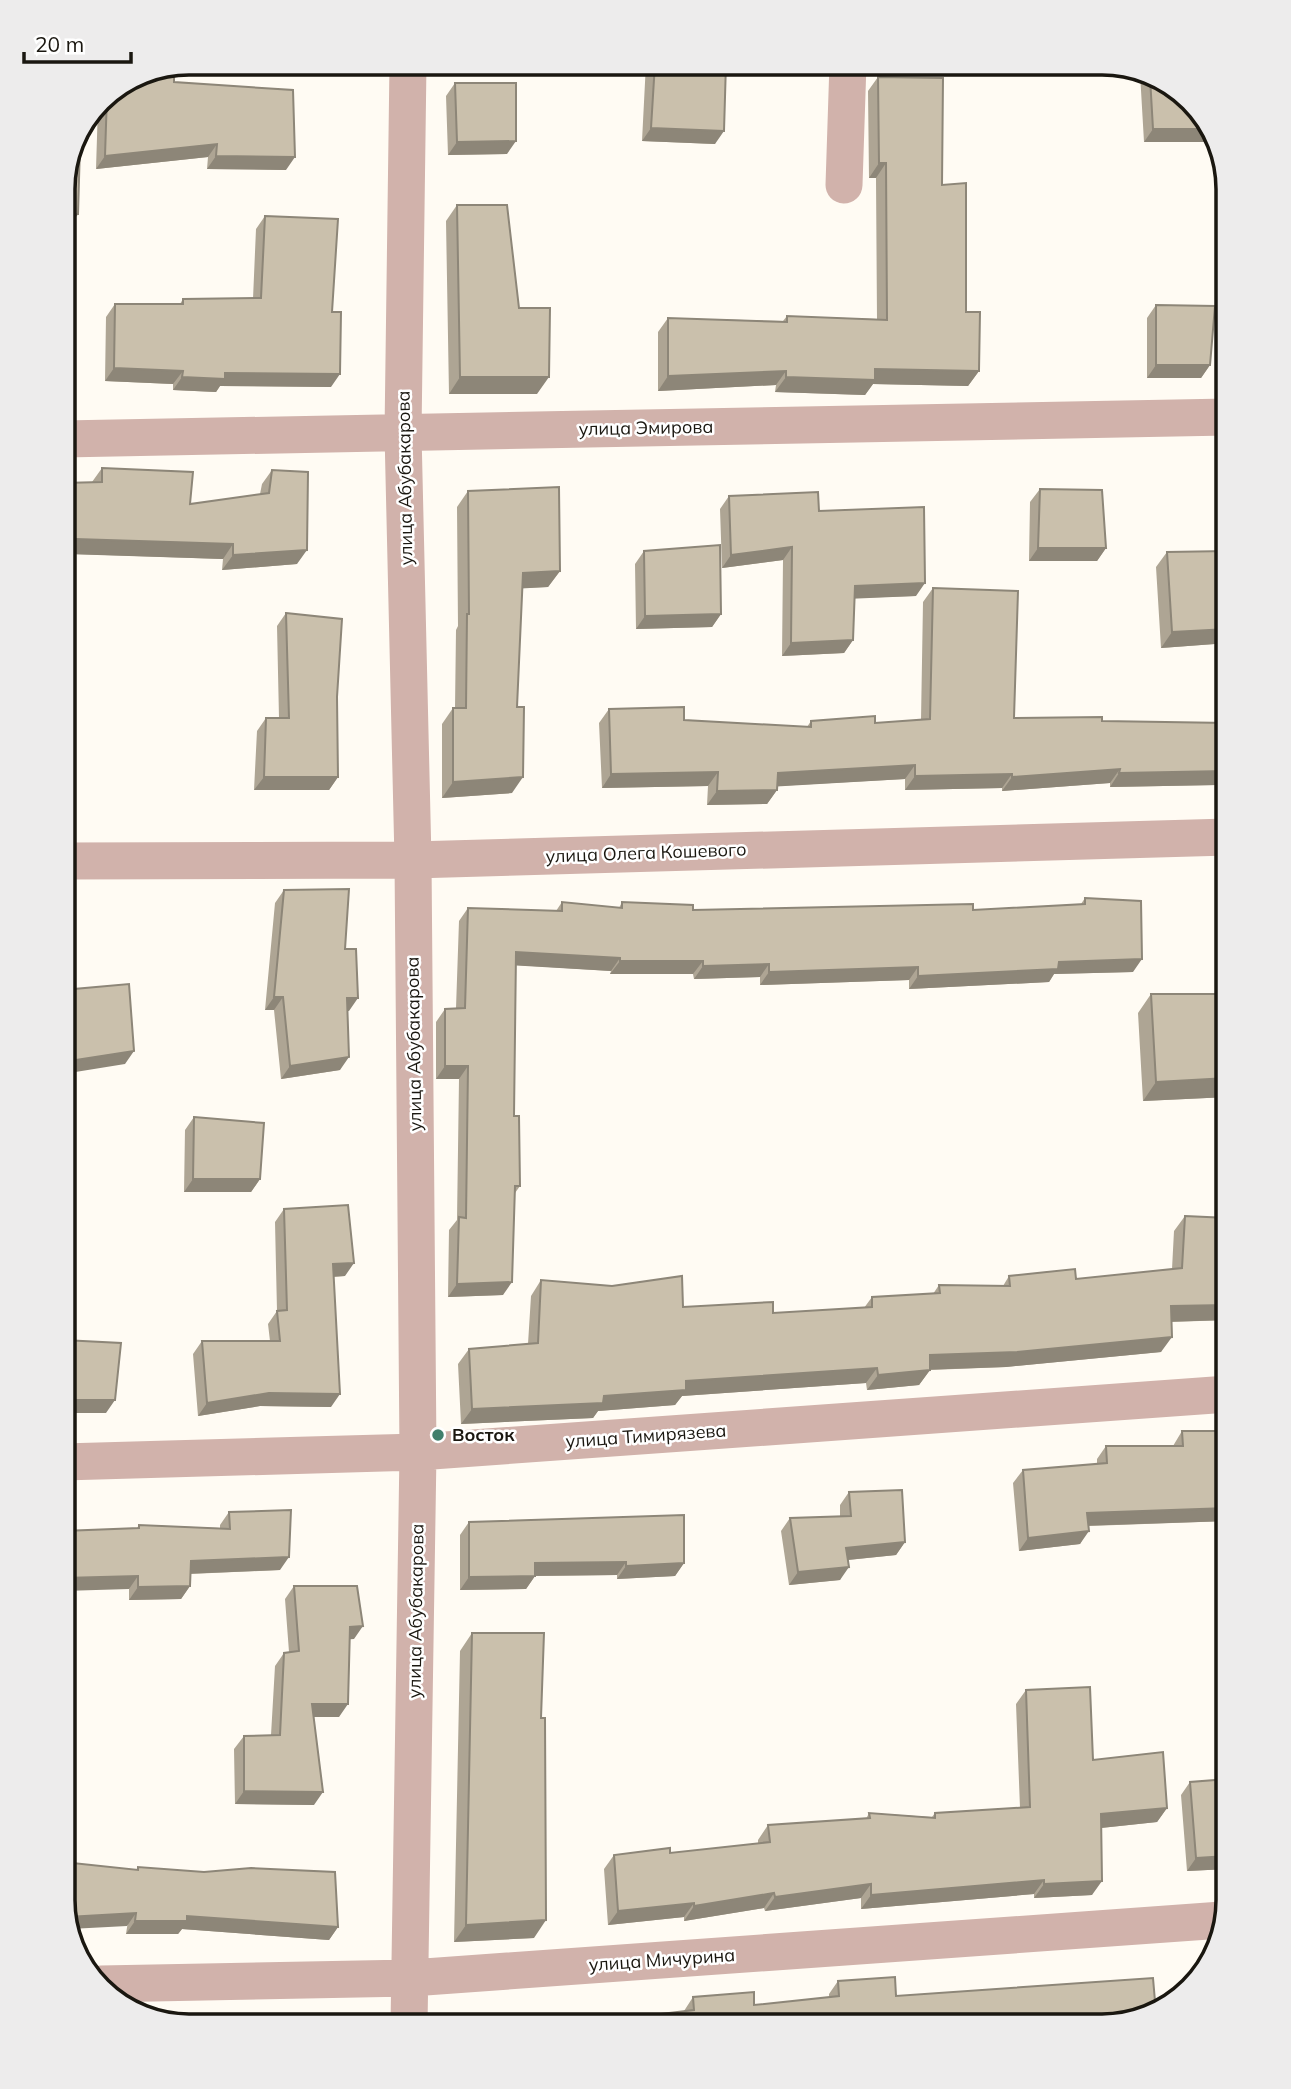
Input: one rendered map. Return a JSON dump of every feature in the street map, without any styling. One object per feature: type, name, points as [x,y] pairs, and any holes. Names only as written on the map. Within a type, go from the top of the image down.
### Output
[{"type":"street","name":"улица Абубакарова","points":[[408,75],[403,433],[413,860],[418,1452],[410,2014]]},
{"type":"street","points":[[845,185],[848,75]]},
{"type":"street","name":"улица Эмирова","points":[[75,439],[1216,417]]},
{"type":"street","name":"улица Олега Кошевого","points":[[75,861],[413,860],[1216,837]]},
{"type":"street","name":"улица Тимирязева","points":[[75,1462],[418,1452],[1216,1395]]},
{"type":"street","name":"улица Мичурина","points":[[113,1984],[411,1978],[1214,1921]]},
{"type":"building","points":[[654,75],[726,75],[724,131],[651,128]]},
{"type":"building","points":[[174,76],[174,82],[293,90],[295,157],[216,156],[217,144],[105,156],[106,112],[132,91],[153,81]]},
{"type":"building","points":[[878,77],[943,78],[942,185],[966,183],[966,312],[980,312],[979,371],[875,369],[875,380],[786,377],[786,371],[668,376],[668,318],[787,322],[787,316],[887,320],[886,163],[879,163]]},
{"type":"building","points":[[455,83],[516,83],[516,141],[457,142]]},
{"type":"building","points":[[1151,86],[1177,104],[1199,129],[1153,129]]},
{"type":"building","points":[[80,158],[78,214],[75,214],[75,182]]},
{"type":"building","points":[[457,205],[507,205],[519,308],[550,308],[549,377],[460,377]]},
{"type":"building","points":[[265,216],[338,219],[332,312],[341,312],[340,374],[225,373],[225,379],[182,377],[183,371],[114,368],[115,304],[183,304],[183,299],[261,298]]},
{"type":"building","points":[[1156,305],[1215,306],[1210,365],[1156,365]]},
{"type":"building","points":[[102,468],[193,472],[190,504],[269,493],[272,470],[308,472],[307,550],[233,555],[233,544],[76,539],[75,556],[75,483],[102,482]]},
{"type":"building","points":[[559,487],[560,571],[523,573],[517,707],[524,707],[523,777],[453,782],[453,708],[466,708],[469,614],[468,491]]},
{"type":"building","points":[[1040,489],[1102,490],[1106,548],[1038,548]]},
{"type":"building","points":[[818,492],[819,511],[924,507],[925,583],[855,586],[853,640],[791,643],[792,547],[731,555],[729,496]]},
{"type":"building","points":[[720,545],[721,614],[645,616],[644,551]]},
{"type":"building","points":[[1216,551],[1216,630],[1172,632],[1167,552]]},
{"type":"building","points":[[933,588],[1018,591],[1014,718],[1102,717],[1102,721],[1216,723],[1216,771],[1119,773],[1120,769],[1012,777],[1012,774],[915,776],[915,765],[778,773],[777,790],[717,791],[718,772],[611,774],[609,709],[684,707],[684,720],[811,727],[811,721],[875,716],[875,723],[930,719]]},
{"type":"building","points":[[286,613],[342,619],[337,697],[338,777],[264,777],[266,718],[289,718]]},
{"type":"building","points":[[349,889],[345,949],[356,949],[358,998],[347,998],[349,1057],[290,1066],[283,997],[274,997],[284,890]]},
{"type":"building","points":[[1085,898],[1141,901],[1142,959],[1059,962],[1058,969],[918,976],[918,967],[769,972],[769,964],[703,966],[703,961],[620,961],[620,958],[516,952],[514,1116],[519,1116],[520,1186],[515,1186],[512,1282],[457,1284],[459,1217],[466,1218],[468,1066],[445,1066],[445,1009],[465,1008],[468,908],[562,911],[562,902],[622,908],[622,902],[693,905],[693,910],[973,904],[973,910],[1085,904]]},
{"type":"building","points":[[129,984],[134,1051],[75,1060],[75,989]]},
{"type":"building","points":[[1151,994],[1216,994],[1216,1079],[1156,1082]]},
{"type":"building","points":[[194,1117],[264,1123],[260,1179],[193,1179]]},
{"type":"building","points":[[348,1205],[354,1263],[333,1264],[340,1394],[269,1393],[207,1403],[202,1341],[280,1341],[277,1311],[287,1310],[284,1209]]},
{"type":"building","points":[[1185,1216],[1216,1217],[1216,1305],[1171,1306],[1172,1337],[1017,1352],[930,1355],[930,1370],[878,1375],[877,1368],[686,1381],[686,1390],[604,1396],[603,1403],[472,1409],[469,1349],[538,1343],[541,1280],[612,1286],[682,1276],[683,1307],[773,1302],[773,1313],[872,1307],[872,1297],[940,1293],[939,1285],[1010,1286],[1009,1276],[1075,1269],[1076,1279],[1182,1268]]},
{"type":"building","points":[[75,1341],[121,1343],[115,1400],[75,1400]]},
{"type":"building","points":[[1182,1431],[1216,1431],[1216,1508],[1087,1513],[1089,1531],[1028,1538],[1023,1470],[1107,1463],[1106,1446],[1183,1446]]},
{"type":"building","points":[[902,1490],[905,1542],[846,1548],[849,1567],[798,1572],[790,1518],[851,1516],[849,1492]]},
{"type":"building","points":[[291,1510],[289,1557],[191,1561],[190,1586],[138,1587],[138,1576],[75,1578],[75,1531],[139,1528],[139,1525],[230,1529],[229,1512]]},
{"type":"building","points":[[684,1515],[684,1563],[626,1566],[626,1562],[535,1563],[535,1576],[469,1577],[469,1522]]},
{"type":"building","points":[[294,1586],[357,1586],[363,1626],[350,1627],[348,1704],[312,1704],[323,1792],[244,1791],[244,1736],[280,1735],[284,1653],[299,1651]]},
{"type":"building","points":[[472,1633],[544,1633],[541,1718],[545,1718],[546,1920],[466,1925]]},
{"type":"building","points":[[1090,1687],[1093,1760],[1163,1752],[1167,1808],[1101,1814],[1102,1881],[1044,1884],[1044,1880],[871,1895],[871,1884],[775,1897],[774,1893],[694,1906],[694,1903],[618,1911],[614,1855],[670,1848],[670,1853],[770,1842],[768,1825],[870,1818],[869,1813],[935,1818],[935,1813],[1030,1807],[1026,1690]]},
{"type":"building","points":[[1216,1780],[1216,1857],[1196,1858],[1190,1782]]},
{"type":"building","points":[[75,1863],[138,1870],[138,1867],[204,1872],[251,1868],[335,1872],[338,1927],[187,1916],[187,1921],[135,1921],[136,1913],[76,1916]]},
{"type":"building","points":[[895,1977],[896,1996],[1153,1978],[1155,2000],[1124,2012],[1102,2014],[660,2014],[694,2010],[693,1997],[754,1992],[754,2005],[839,1996],[838,1981]]},
{"type":"place","name":"Восток","points":[[438,1435]]}]
